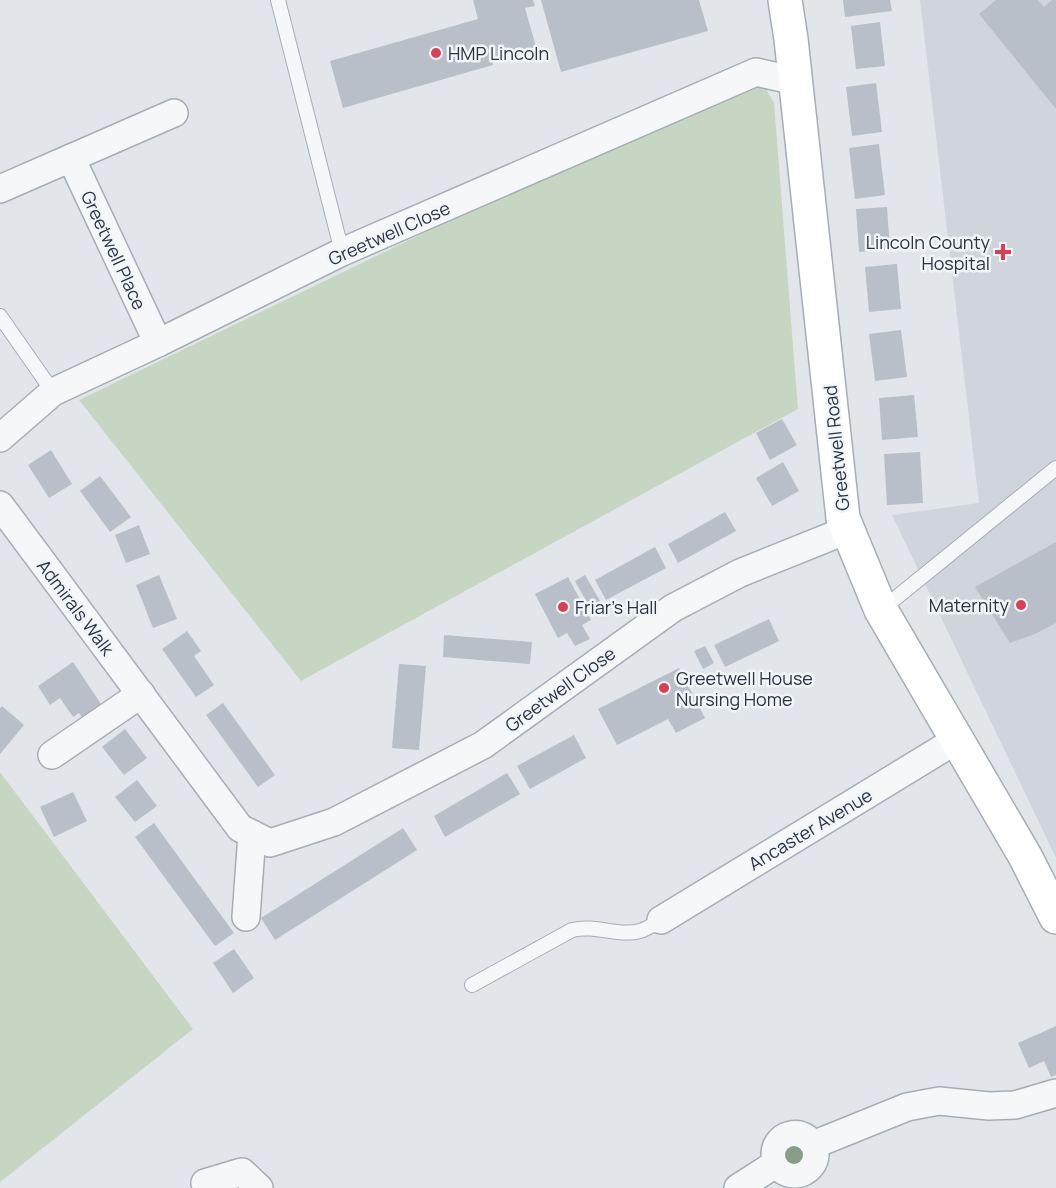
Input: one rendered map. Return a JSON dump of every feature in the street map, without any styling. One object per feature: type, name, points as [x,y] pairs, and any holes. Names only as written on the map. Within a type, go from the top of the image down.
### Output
[{"type":"street","name":"Greetwell Road","points":[[785,0],[796,81],[843,518],[881,610],[1042,877],[1056,917]]},
{"type":"street","name":"Greetwell Close","points":[[0,438],[53,392],[342,252],[756,72],[796,81]]},
{"type":"street","points":[[0,189],[174,113]]},
{"type":"street","name":"Greetwell Place","points":[[71,158],[158,343]]},
{"type":"street","name":"Admirals Walk","points":[[4,519],[141,694],[240,828],[261,838]]},
{"type":"street","name":"Greetwell Close","points":[[261,838],[334,822],[483,745],[673,608],[740,573],[847,530]]},
{"type":"street","points":[[52,755],[141,694]]},
{"type":"street","name":"Ancaster Avenue","points":[[661,920],[958,739]]},
{"type":"street","points":[[246,917],[261,838]]},
{"type":"street","points":[[738,1188],[777,1163],[784,1171],[794,1174],[804,1172],[812,1165],[815,1155],[813,1145],[906,1107],[939,1101],[989,1106],[1015,1105],[1056,1093]]},
{"type":"street","points":[[205,1183],[242,1172],[259,1188]]},
{"type":"lane","points":[[278,0],[342,252]]},
{"type":"lane","points":[[0,316],[53,392]]},
{"type":"lane","points":[[881,610],[1056,468]]},
{"type":"lane","points":[[472,985],[572,930],[584,927],[630,933],[642,931],[661,920]]},
{"type":"shaded area","name":"Lincoln County Hospital","points":[[920,0],[1056,0],[1056,858],[892,515],[979,503]]},
{"type":"green space","points":[[756,72],[774,103],[798,409],[301,681],[79,400]]},
{"type":"green space","points":[[0,772],[193,1029],[0,1182]]},
{"type":"building","name":"HMP Lincoln","points":[[473,0],[533,0],[535,6],[525,8],[536,47],[492,59],[493,65],[343,108],[330,61],[478,19]]},
{"type":"building","points":[[541,0],[699,0],[708,31],[561,72]]},
{"type":"building","points":[[843,0],[890,0],[892,11],[845,17]]},
{"type":"building","points":[[996,0],[1038,0],[1044,7],[1052,0],[1056,0],[1056,109],[979,14]]},
{"type":"building","points":[[880,22],[885,66],[856,69],[851,26]]},
{"type":"building","points":[[876,83],[882,132],[852,136],[846,87]]},
{"type":"building","points":[[879,144],[885,195],[855,199],[849,148]]},
{"type":"building","points":[[887,207],[890,250],[859,252],[856,209]]},
{"type":"building","points":[[897,264],[901,309],[869,312],[865,267]]},
{"type":"building","points":[[901,330],[907,377],[875,381],[869,334]]},
{"type":"building","points":[[914,395],[918,437],[882,440],[879,398]]},
{"type":"building","points":[[782,419],[797,445],[770,460],[756,433]]},
{"type":"building","points":[[51,450],[72,484],[49,498],[28,465]]},
{"type":"building","points":[[920,452],[923,503],[887,505],[884,454]]},
{"type":"building","points":[[783,462],[799,491],[772,506],[756,478]]},
{"type":"building","points":[[100,476],[131,517],[110,532],[80,491]]},
{"type":"building","points":[[725,512],[736,531],[678,563],[668,544]]},
{"type":"building","points":[[139,525],[150,554],[126,563],[115,535]]},
{"type":"building","name":"Maternity","points":[[1056,542],[1056,623],[1010,643],[975,587]]},
{"type":"building","points":[[655,547],[666,568],[606,600],[595,580]]},
{"type":"building","points":[[159,575],[177,619],[153,628],[136,585]]},
{"type":"building","points":[[585,575],[603,606],[592,612],[575,581]]},
{"type":"building","name":"Friar's Hall","points":[[568,577],[591,620],[582,625],[590,639],[575,646],[567,633],[558,638],[535,594]]},
{"type":"building","points":[[769,619],[779,641],[725,667],[714,645]]},
{"type":"building","points":[[187,631],[201,651],[194,656],[214,685],[196,697],[162,649]]},
{"type":"building","points":[[444,635],[532,642],[530,664],[443,657]]},
{"type":"building","points":[[705,646],[714,663],[703,669],[694,651]]},
{"type":"building","points":[[73,662],[105,710],[86,723],[79,713],[73,717],[60,698],[50,705],[38,686]]},
{"type":"building","points":[[399,664],[426,666],[419,750],[392,748]]},
{"type":"building","name":"Greetwell House Nursing Home","points":[[679,668],[705,718],[676,733],[668,719],[617,745],[598,709]]},
{"type":"building","points":[[223,703],[275,775],[258,787],[206,715]]},
{"type":"building","points":[[2,706],[24,725],[0,754],[0,708]]},
{"type":"building","points":[[125,729],[147,758],[124,775],[102,747]]},
{"type":"building","points":[[574,735],[586,758],[530,789],[517,766]]},
{"type":"building","points":[[507,773],[520,794],[445,837],[434,816]]},
{"type":"building","points":[[137,780],[157,806],[135,822],[115,797]]},
{"type":"building","points":[[73,792],[87,821],[54,837],[40,807]]},
{"type":"building","points":[[154,823],[234,933],[215,946],[135,837]]},
{"type":"building","points":[[403,828],[417,850],[275,940],[261,918]]},
{"type":"building","points":[[234,949],[254,978],[233,993],[213,963]]},
{"type":"building","points":[[1056,1026],[1056,1075],[1051,1077],[1044,1061],[1029,1068],[1018,1043]]},
{"type":"place","name":"HMP Lincoln","points":[[436,53]]},
{"type":"place","name":"Lincoln County Hospital","points":[[1003,252]]},
{"type":"place","name":"Maternity","points":[[1021,605]]},
{"type":"place","name":"Friar's Hall","points":[[563,607]]},
{"type":"place","name":"Greetwell House Nursing Home","points":[[664,688]]}]
